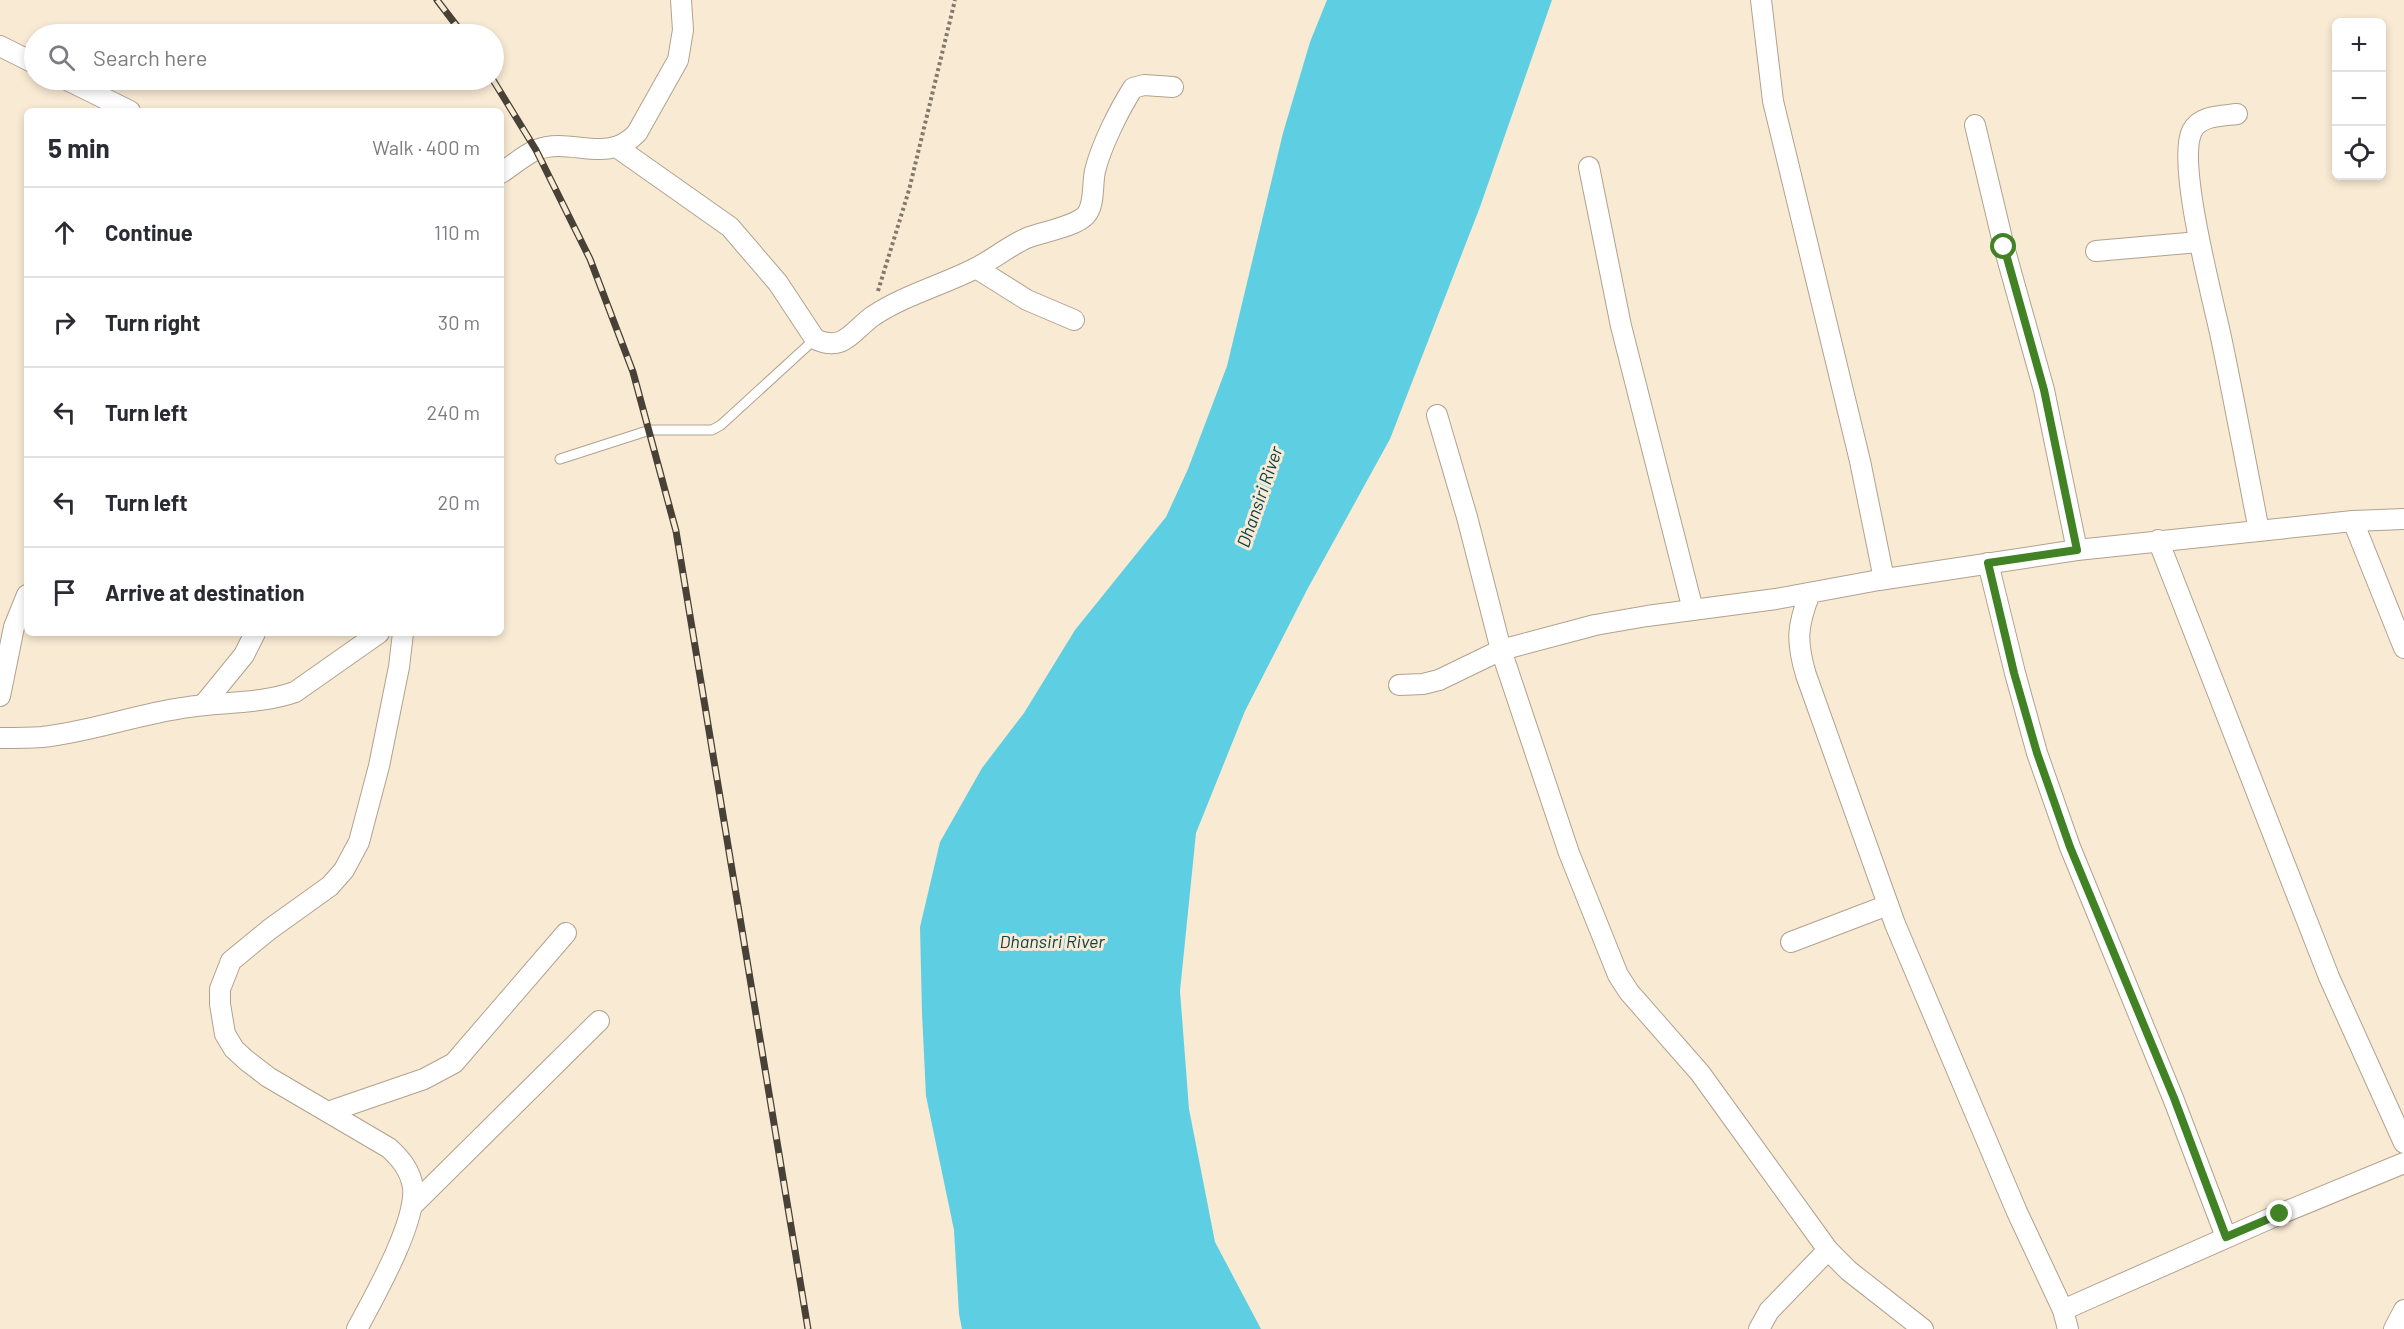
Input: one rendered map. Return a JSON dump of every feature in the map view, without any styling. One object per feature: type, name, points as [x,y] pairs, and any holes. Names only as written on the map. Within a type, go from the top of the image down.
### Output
[{"type":"street","points":[[504,171],[536,150],[567,147],[604,150],[618,148],[627,143],[637,133],[678,60],[683,30],[681,0]]},
{"type":"street","points":[[1761,0],[1773,101],[1860,461],[1884,579]]},
{"type":"street","points":[[0,46],[24,58]]},
{"type":"street","points":[[618,148],[730,227],[778,283],[815,339],[825,344],[847,339],[870,318],[894,303],[976,268],[1019,242],[1083,218],[1090,208],[1095,171],[1102,152],[1133,88],[1173,87]]},
{"type":"street","points":[[87,90],[124,108]]},
{"type":"street","points":[[2237,114],[2199,122],[2189,138],[2189,172],[2199,242],[2222,343],[2259,531]]},
{"type":"street","points":[[1975,125],[2004,247],[2044,390],[2077,550]]},
{"type":"street","points":[[1589,166],[1619,315],[1693,610]]},
{"type":"street","points":[[2096,251],[2199,242]]},
{"type":"street","points":[[976,268],[1027,300],[1074,320]]},
{"type":"street","points":[[1437,415],[1467,517],[1501,650],[1569,853],[1618,975],[1629,992],[1700,1073],[1828,1250],[1857,1278],[1923,1329]]},
{"type":"street","points":[[1399,685],[1439,680],[1501,650],[1595,625],[1647,615],[1810,593],[1884,579],[2077,550],[2353,521],[2404,519]]},
{"type":"street","points":[[2353,521],[2404,648]]},
{"type":"street","points":[[2158,540],[2329,977],[2404,1143]]},
{"type":"street","points":[[1988,563],[2014,673],[2037,753],[2070,847],[2174,1098],[2226,1237]]},
{"type":"street","points":[[1810,593],[1800,617],[1799,652],[1888,904],[2017,1212],[2065,1319],[2226,1237],[2404,1163]]},
{"type":"street","points":[[0,696],[15,627],[24,603]]},
{"type":"street","points":[[204,704],[244,655],[254,636]]},
{"type":"street","points":[[0,738],[44,737],[133,716],[204,704],[262,702],[295,692],[375,636]]},
{"type":"street","points":[[357,1329],[407,1225],[412,1206],[413,1189],[410,1174],[402,1160],[388,1148],[268,1077],[234,1049],[225,1034],[221,1017],[220,989],[231,961],[270,929],[330,886],[344,870],[359,842],[379,766],[399,667],[403,636]]},
{"type":"street","points":[[1791,942],[1888,904]]},
{"type":"street","points":[[328,1112],[424,1079],[454,1063],[567,933]]},
{"type":"street","points":[[412,1206],[599,1021]]},
{"type":"street","points":[[1759,1329],[1769,1311],[1828,1250]]},
{"type":"street","points":[[2394,1329],[2404,1310]]},
{"type":"lane","points":[[560,459],[650,430],[712,430],[728,419],[815,339]]},
{"type":"path","points":[[870,318],[909,190],[955,0]]},
{"type":"water","name":"Dhansiri River","points":[[1327,0],[1552,0],[1480,207],[1390,439],[1308,588],[1245,711],[1196,833],[1180,991],[1189,1109],[1215,1242],[1261,1329],[962,1329],[954,1230],[926,1096],[922,1013],[920,927],[940,842],[982,768],[1024,713],[1075,630],[1166,517],[1188,469],[1227,366],[1283,133],[1310,42]]},
{"type":"railway","points":[[437,0],[455,24]]},
{"type":"railway","points":[[499,90],[536,150],[590,259],[633,372],[676,531],[808,1329]]},
{"type":"route","points":[[2004,247],[2044,390],[2077,550],[1988,563],[2014,673],[2037,753],[2070,847],[2174,1098],[2226,1237],[2280,1214]]}]
